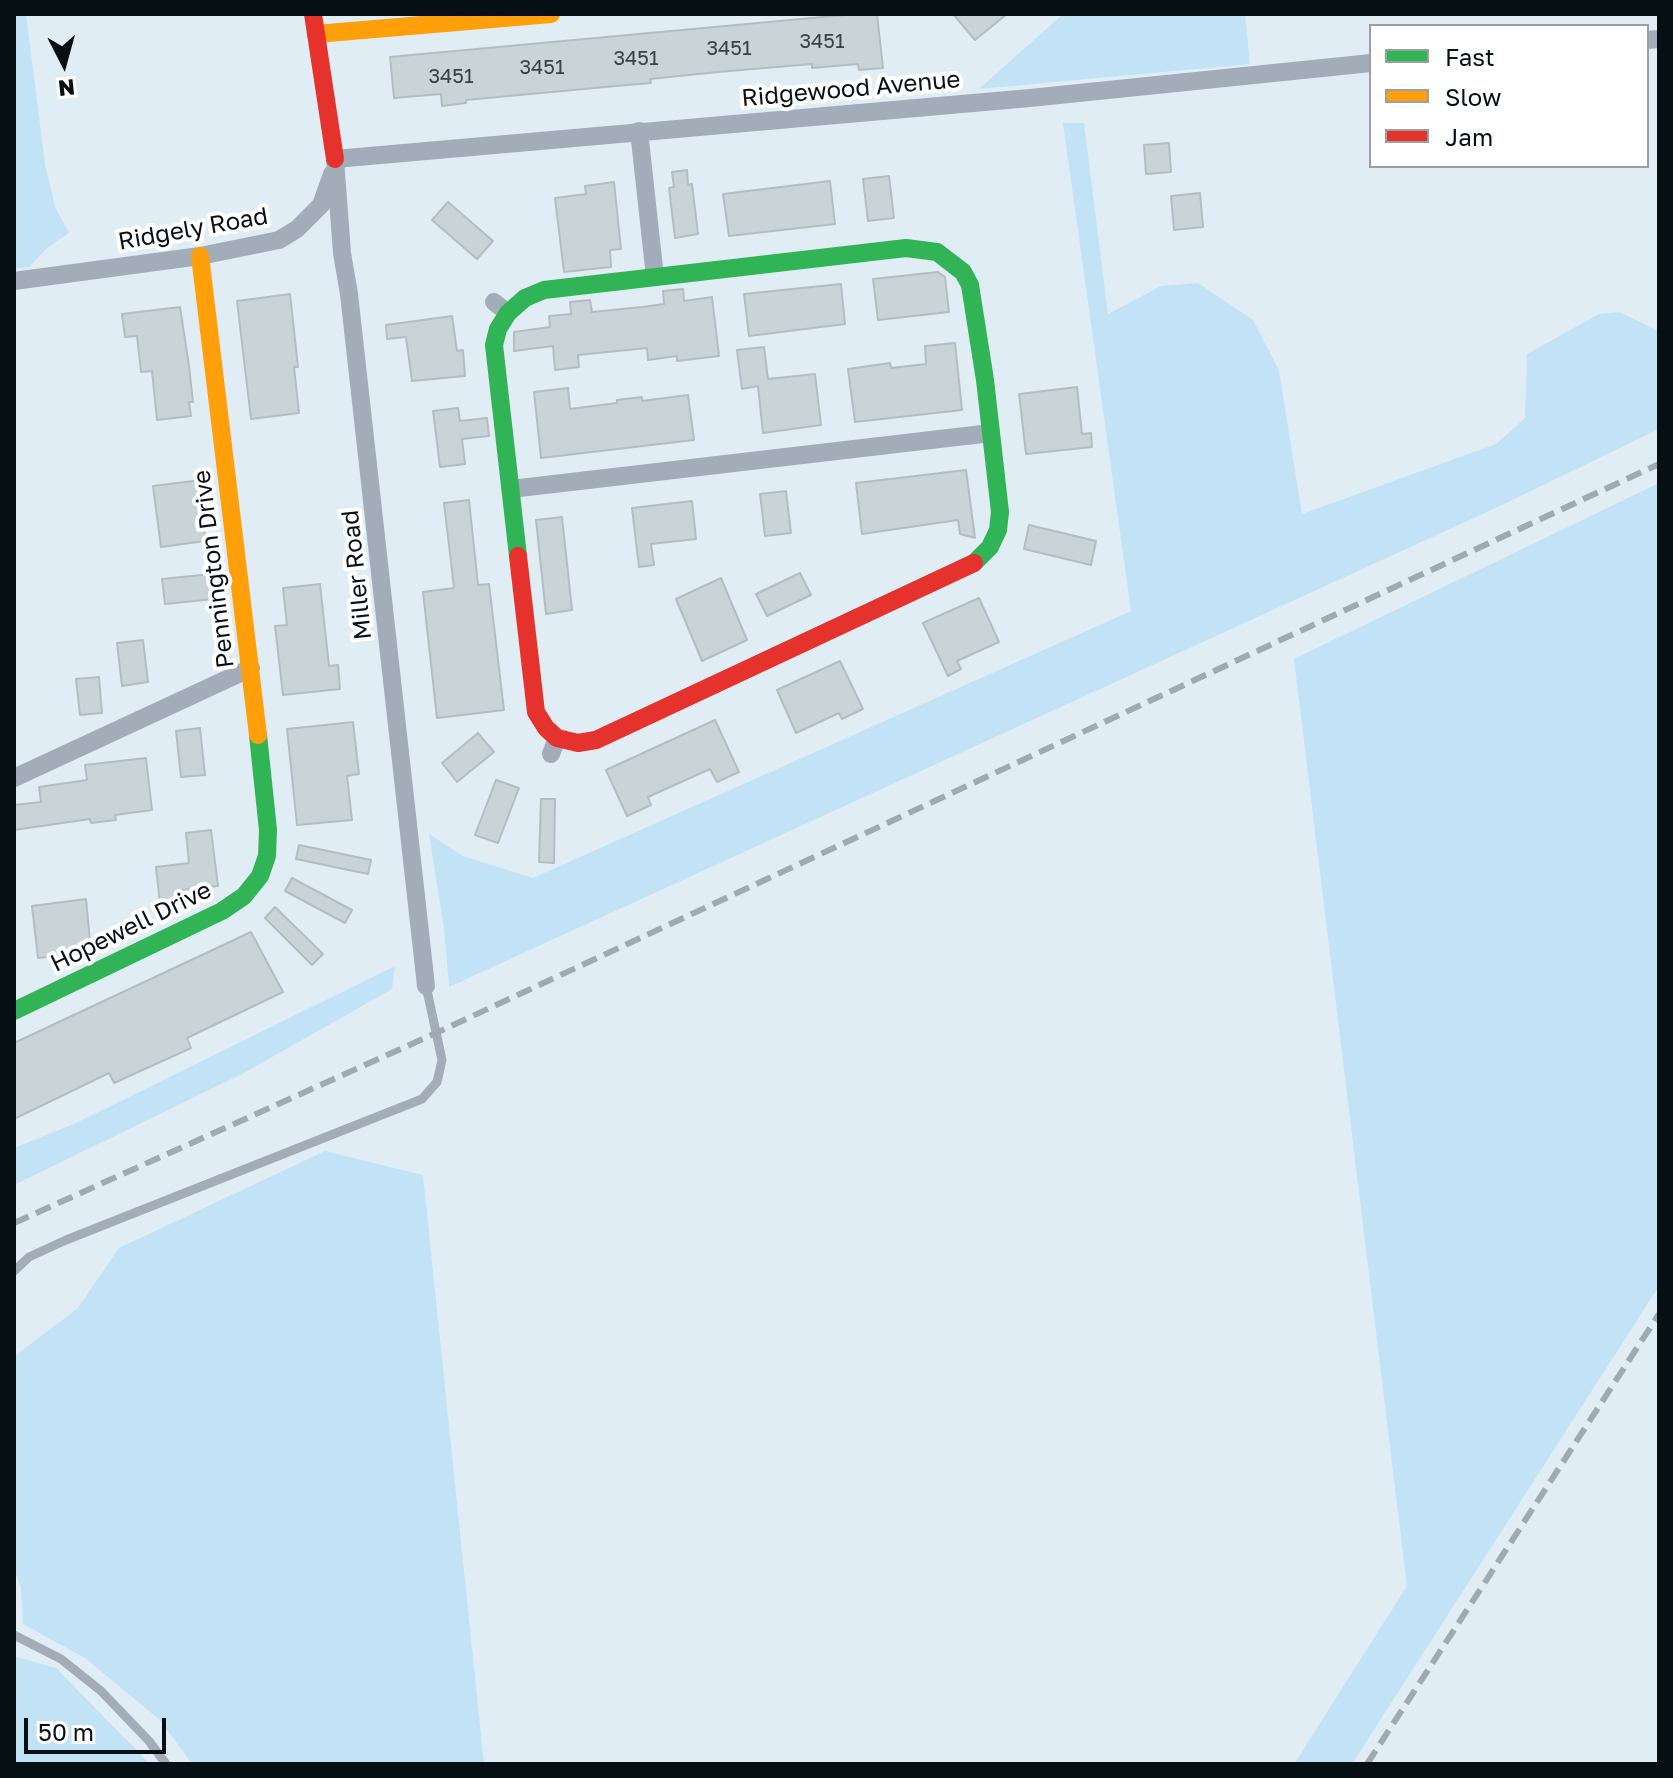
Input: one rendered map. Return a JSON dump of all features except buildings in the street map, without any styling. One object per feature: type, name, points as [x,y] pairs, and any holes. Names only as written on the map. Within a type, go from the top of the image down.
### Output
[{"type":"street","points":[[313,14],[335,159]]},
{"type":"street","points":[[316,34],[464,18],[551,14]]},
{"type":"street","name":"Ridgewood Avenue","points":[[335,159],[1030,98],[1369,63]]},
{"type":"street","points":[[639,131],[655,277]]},
{"type":"street","name":"Ridgely Road","points":[[14,281],[200,256],[279,240],[297,229],[321,205],[329,188],[335,159]]},
{"type":"street","name":"Miller Road","points":[[335,159],[342,253],[353,323],[426,986]]},
{"type":"street","points":[[906,248],[937,252],[963,272],[970,285],[991,433],[1000,512],[998,530],[979,560],[596,740],[554,746],[536,712],[494,345],[501,307],[544,290],[655,277],[906,248]]},
{"type":"street","name":"Pennington Drive","points":[[200,256],[268,830],[267,856],[260,876]]},
{"type":"street","points":[[511,489],[991,433]]},
{"type":"street","points":[[14,778],[251,668]]},
{"type":"street","name":"Hopewell Drive","points":[[14,1011],[222,911],[244,896],[260,876]]},
{"type":"lane","points":[[14,1271],[29,1257],[66,1240],[422,1099],[437,1082],[442,1060],[426,986]]},
{"type":"lane","points":[[14,1635],[61,1659],[101,1691],[149,1741],[166,1764]]},
{"type":"shaded area","points":[[14,14],[26,14],[45,164],[55,207],[69,233],[47,248],[29,267],[14,269]]},
{"type":"shaded area","points":[[1063,14],[1245,14],[1250,64],[979,89]]},
{"type":"shaded area","points":[[1063,123],[1084,123],[1108,314],[1161,286],[1198,283],[1253,320],[1279,371],[1302,514],[1496,444],[1525,418],[1527,354],[1599,314],[1619,312],[1659,331],[1659,429],[1500,506],[449,987],[444,928],[429,834],[463,856],[533,878],[1131,611]]},
{"type":"shaded area","points":[[1659,483],[1659,1286],[1352,1764],[1294,1764],[1407,1586],[1294,659]]},
{"type":"shaded area","points":[[395,966],[392,989],[242,1074],[14,1185],[14,1148],[76,1123]]},
{"type":"shaded area","points":[[325,1151],[423,1175],[484,1764],[192,1764],[160,1720],[85,1658],[23,1624],[21,1587],[14,1570],[16,1355],[77,1309],[119,1248]]},
{"type":"shaded area","points":[[14,1656],[56,1668],[150,1764],[14,1764]]},
{"type":"railway","points":[[14,1223],[436,1033],[1659,464]]},
{"type":"railway","points":[[1367,1764],[1659,1314]]},
{"type":"traffic: fast","points":[[906,248],[937,252],[963,272],[970,285],[985,380],[1000,512],[998,530],[990,547],[974,563]]},
{"type":"traffic: fast","points":[[518,556],[494,345],[498,329],[508,313],[525,298],[544,290],[906,248]]},
{"type":"traffic: fast","points":[[14,1011],[222,911],[244,896],[260,876],[267,856],[268,830],[258,735]]},
{"type":"traffic: slow","points":[[316,34],[551,14]]},
{"type":"traffic: slow","points":[[200,256],[258,735]]},
{"type":"traffic: jam","points":[[313,14],[335,159]]},
{"type":"traffic: jam","points":[[518,556],[536,712],[557,738],[578,743],[596,740],[974,563]]}]
